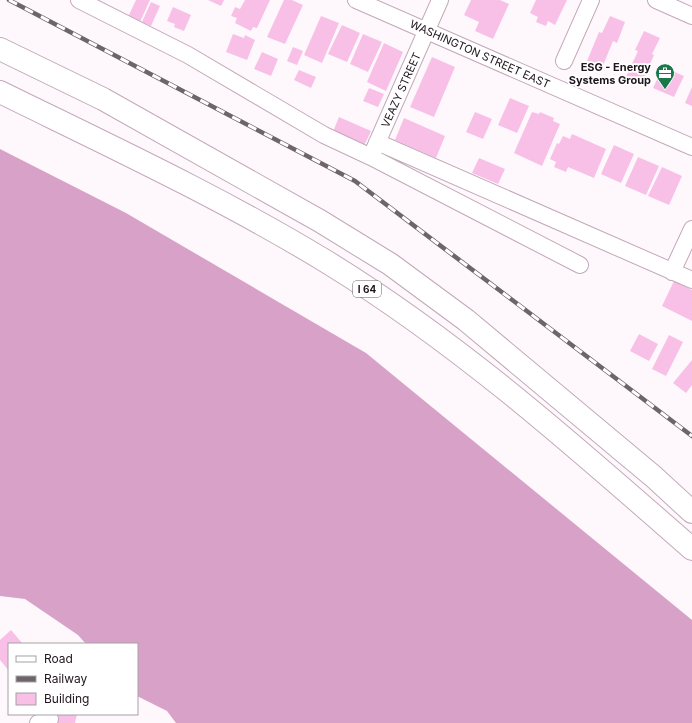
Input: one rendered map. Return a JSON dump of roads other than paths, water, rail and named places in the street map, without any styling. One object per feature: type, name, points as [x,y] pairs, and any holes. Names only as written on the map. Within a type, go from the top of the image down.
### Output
[{"type":"highway","points":[[0,49],[103,99],[320,221],[390,264],[472,325],[654,477],[692,512]]},
{"type":"highway","name":"I 64","points":[[0,92],[117,148],[217,200],[327,262],[423,326],[569,441],[692,549]]},
{"type":"street","points":[[79,0],[188,55],[324,135],[371,157],[580,265]]},
{"type":"street","name":"WASHINGTON STREET EAST","points":[[356,0],[692,147]]},
{"type":"street","name":"VEAZY STREET","points":[[371,157],[440,0]]},
{"type":"street","points":[[564,60],[592,0]]},
{"type":"street","points":[[656,0],[692,16]]},
{"type":"street","points":[[377,142],[692,280]]},
{"type":"street","points":[[672,272],[692,229]]},
{"type":"railway","points":[[9,0],[355,181],[692,436]]},
{"type":"place","name":"ESG - Energy Systems Group","points":[[665,90]]}]
